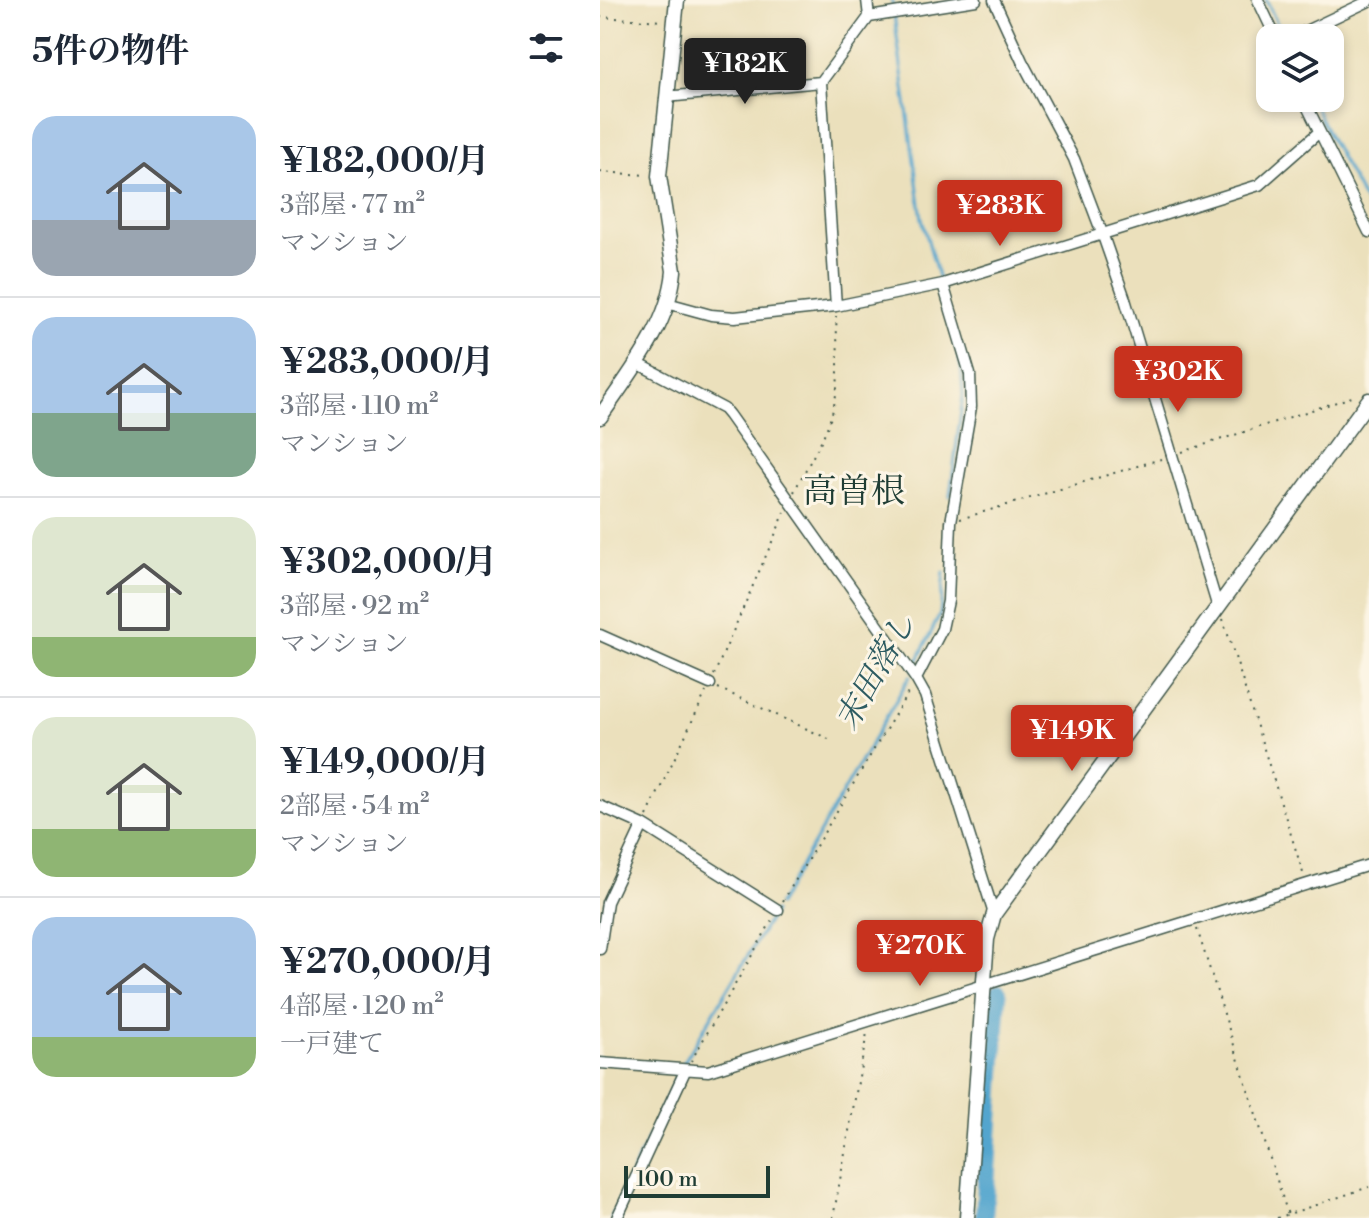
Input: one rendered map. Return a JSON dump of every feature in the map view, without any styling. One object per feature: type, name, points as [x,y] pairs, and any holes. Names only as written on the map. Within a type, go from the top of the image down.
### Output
[{"type":"street","points":[[600,417],[637,363],[667,303],[674,271],[659,176],[677,0]]},
{"type":"street","points":[[836,306],[821,82],[869,17],[867,0]]},
{"type":"street","points":[[869,17],[976,0]]},
{"type":"street","points":[[994,0],[1022,61],[1074,159],[1102,233],[1125,299],[1218,608]]},
{"type":"street","points":[[1258,0],[1269,24]]},
{"type":"street","points":[[1321,24],[1369,1]]},
{"type":"street","points":[[666,97],[821,82]]},
{"type":"street","points":[[1309,112],[1369,232]]},
{"type":"street","points":[[667,303],[711,315],[735,317],[836,306],[943,284],[1259,185],[1318,133]]},
{"type":"street","points":[[916,679],[942,629],[948,601],[951,522],[971,407],[972,387],[943,284]]},
{"type":"street","points":[[637,363],[724,409],[916,679],[925,695],[994,914]]},
{"type":"street","points":[[967,1218],[987,939],[994,914],[1218,608],[1362,398]]},
{"type":"street","points":[[600,635],[710,684]]},
{"type":"street","points":[[600,806],[643,825],[778,910]]},
{"type":"street","points":[[600,949],[607,902],[643,825]]},
{"type":"street","points":[[600,1063],[708,1071],[1369,865]]},
{"type":"street","points":[[617,1218],[685,1071]]},
{"type":"path","points":[[600,17],[674,22]]},
{"type":"path","points":[[600,172],[659,176]]},
{"type":"path","points":[[643,825],[710,684],[789,502],[830,420],[835,404],[838,368],[836,306]]},
{"type":"path","points":[[951,522],[1362,398]]},
{"type":"path","points":[[1218,608],[1307,885]]},
{"type":"path","points":[[685,1071],[916,679]]},
{"type":"path","points":[[710,684],[833,741]]},
{"type":"path","points":[[1194,920],[1288,1216]]},
{"type":"path","points":[[833,1218],[869,1020]]},
{"type":"path","points":[[1277,1218],[1369,1187]]},
{"type":"waterway","name":"末田落し","points":[[892,0],[922,219],[940,284]]},
{"type":"waterway","points":[[1266,0],[1277,24]]},
{"type":"waterway","points":[[1318,112],[1369,210]]},
{"type":"waterway","name":"末田落し","points":[[950,496],[963,395],[961,367],[952,330]]},
{"type":"waterway","name":"末田落し","points":[[913,670],[940,614],[944,572]]},
{"type":"waterway","name":"末田落し","points":[[778,905],[910,676]]},
{"type":"waterway","name":"末田落し","points":[[681,1067],[774,912]]},
{"type":"waterway","name":"末田落し","points":[[984,1218],[998,993]]},
{"type":"waterway","name":"末田落し","points":[[611,1218],[678,1073]]},
{"type":"district","name":"高曽根","points":[[854,490]]}]
